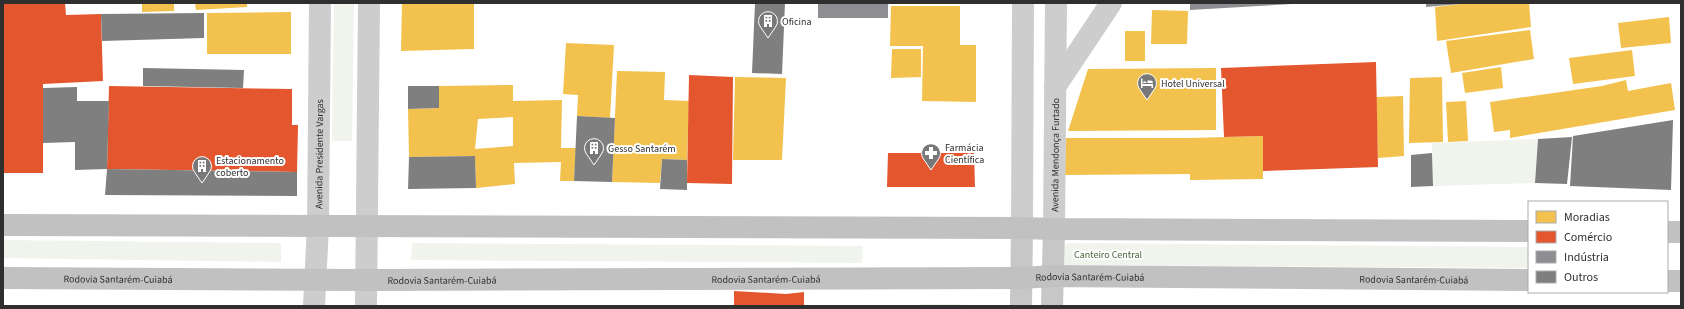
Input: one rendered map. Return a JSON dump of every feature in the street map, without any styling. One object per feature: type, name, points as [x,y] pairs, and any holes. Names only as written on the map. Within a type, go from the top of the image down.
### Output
[{"type":"highway","points":[[3,225],[1528,231]]},
{"type":"highway","points":[[1668,232],[1681,232]]},
{"type":"highway","name":"Rodovia Santarém-Cuiabá","points":[[3,278],[366,280],[1022,278],[1052,276],[1528,280]]},
{"type":"highway","points":[[1668,281],[1681,281]]},
{"type":"main road","points":[[1021,306],[1022,228]]},
{"type":"main road","name":"Avenida Mendonça Furtado","points":[[1052,306],[1054,229]]},
{"type":"street","name":"Avenida Presidente Vargas","points":[[314,306],[314,279],[318,226],[320,3]]},
{"type":"street","points":[[366,306],[368,3]]},
{"type":"street","points":[[1055,87],[1111,3]]},
{"type":"street","points":[[1022,228],[1023,11],[1056,12]]},
{"type":"street","name":"Avenida Mendonça Furtado","points":[[1054,229],[1056,12]]},
{"type":"green space","points":[[334,3],[354,3],[352,141],[332,141]]},
{"type":"green space","points":[[1538,139],[1535,183],[1433,186],[1432,143]]},
{"type":"green space","points":[[3,240],[281,243],[281,262],[3,258]]},
{"type":"green space","points":[[412,243],[863,246],[862,263],[411,260]]},
{"type":"green space","name":"Canteiro Central","points":[[1068,243],[1528,247],[1528,268],[1066,265],[1060,262],[1062,246]]},
{"type":"green space","points":[[921,304],[961,304],[963,306],[923,306]]},
{"type":"building: Moradias","points":[[142,3],[174,3],[174,11],[142,12]]},
{"type":"building: Moradias","points":[[195,3],[247,3],[247,7],[196,10]]},
{"type":"building: Moradias","points":[[402,3],[474,3],[474,49],[401,51]]},
{"type":"building: Moradias","points":[[1469,3],[1529,3],[1531,27],[1437,41],[1435,7]]},
{"type":"building: Moradias","points":[[891,6],[960,6],[960,45],[976,45],[976,102],[922,101],[923,46],[890,46]]},
{"type":"building: Moradias","points":[[1152,10],[1188,11],[1187,44],[1151,44]]},
{"type":"building: Moradias","points":[[291,12],[291,54],[207,54],[207,13]]},
{"type":"building: Moradias","points":[[1669,17],[1671,43],[1621,48],[1618,23]]},
{"type":"building: Moradias","points":[[1530,30],[1534,59],[1451,73],[1446,41]]},
{"type":"building: Moradias","points":[[1125,31],[1145,31],[1145,61],[1125,61]]},
{"type":"building: Moradias","points":[[566,43],[614,45],[610,118],[577,116],[578,95],[563,94]]},
{"type":"building: Moradias","points":[[892,49],[921,49],[921,77],[891,78]]},
{"type":"building: Moradias","points":[[1632,50],[1635,76],[1573,84],[1569,58]]},
{"type":"building: Moradias","points":[[1501,67],[1503,88],[1465,93],[1462,73]]},
{"type":"building: Moradias","name":"Hotel Universal","points":[[1216,68],[1216,130],[1068,131],[1088,69]]},
{"type":"building: Moradias","points":[[617,71],[665,72],[664,100],[689,101],[687,160],[662,159],[660,183],[612,182]]},
{"type":"building: Moradias","points":[[735,77],[786,78],[782,160],[733,160]]},
{"type":"building: Moradias","points":[[1442,77],[1443,142],[1409,143],[1410,78]]},
{"type":"building: Moradias","points":[[1626,80],[1628,91],[1671,83],[1675,110],[1510,138],[1510,130],[1494,132],[1490,102],[1602,86]]},
{"type":"building: Moradias","points":[[513,85],[513,101],[562,100],[561,148],[576,148],[574,181],[560,181],[561,162],[514,163],[515,184],[476,188],[475,156],[409,157],[408,109],[439,108],[439,86]],"holes":[[[513,117],[513,146],[475,149],[478,119]]]},
{"type":"building: Moradias","points":[[1403,96],[1404,156],[1378,158],[1376,97]]},
{"type":"building: Moradias","points":[[1466,101],[1468,141],[1448,142],[1446,102]]},
{"type":"building: Moradias","points":[[1263,136],[1263,179],[1190,180],[1190,174],[1065,175],[1066,138],[1190,138]]},
{"type":"building: Comércio","points":[[3,3],[65,3],[66,15],[101,14],[103,81],[43,84],[43,173],[3,173]]},
{"type":"building: Comércio","points":[[1376,62],[1378,167],[1263,171],[1263,136],[1224,137],[1221,68]]},
{"type":"building: Comércio","points":[[689,75],[733,77],[732,184],[687,183]]},
{"type":"building: Comércio","points":[[109,86],[292,89],[292,125],[298,125],[297,172],[107,169]]},
{"type":"building: Comércio","name":"Farmácia Científica","points":[[888,153],[974,153],[975,187],[887,187]]},
{"type":"building: Comércio","points":[[734,291],[786,294],[804,292],[804,306],[734,306]]},
{"type":"building: Indústria","points":[[818,3],[888,3],[888,18],[818,18]]},
{"type":"building: Indústria","points":[[1190,3],[1292,3],[1292,4],[1190,10]]},
{"type":"building: Indústria","points":[[1426,3],[1460,3],[1460,4],[1426,7]]},
{"type":"building: Outros","name":"Oficina","points":[[755,3],[785,3],[782,74],[752,73]]},
{"type":"building: Outros","points":[[204,13],[204,38],[102,41],[101,14]]},
{"type":"building: Outros","points":[[143,68],[244,70],[243,88],[143,86]]},
{"type":"building: Outros","points":[[408,86],[439,86],[439,108],[408,109]]},
{"type":"building: Outros","points":[[77,87],[77,101],[109,101],[107,169],[75,170],[75,142],[43,143],[43,88]]},
{"type":"building: Outros","name":"Gesso Santarém","points":[[577,116],[615,118],[612,182],[574,181]]},
{"type":"building: Outros","points":[[1673,120],[1671,190],[1570,186],[1573,136]]},
{"type":"building: Outros","points":[[1572,137],[1567,184],[1535,183],[1538,139]]},
{"type":"building: Outros","points":[[1432,153],[1433,186],[1411,187],[1411,155]]},
{"type":"building: Outros","points":[[475,156],[476,188],[408,189],[409,157]]},
{"type":"building: Outros","points":[[662,159],[687,160],[687,190],[660,189]]},
{"type":"building: Outros","name":"Estacionamento coberto","points":[[107,169],[297,172],[297,196],[105,195]]},
{"type":"place","name":"Oficina","points":[[768,38]]},
{"type":"place","name":"Hotel Universal","points":[[1147,100]]},
{"type":"place","name":"Gesso Santarém","points":[[594,165]]},
{"type":"place","name":"Farmácia Científica","points":[[931,170]]},
{"type":"place","name":"Estacionamento coberto","points":[[202,183]]}]
